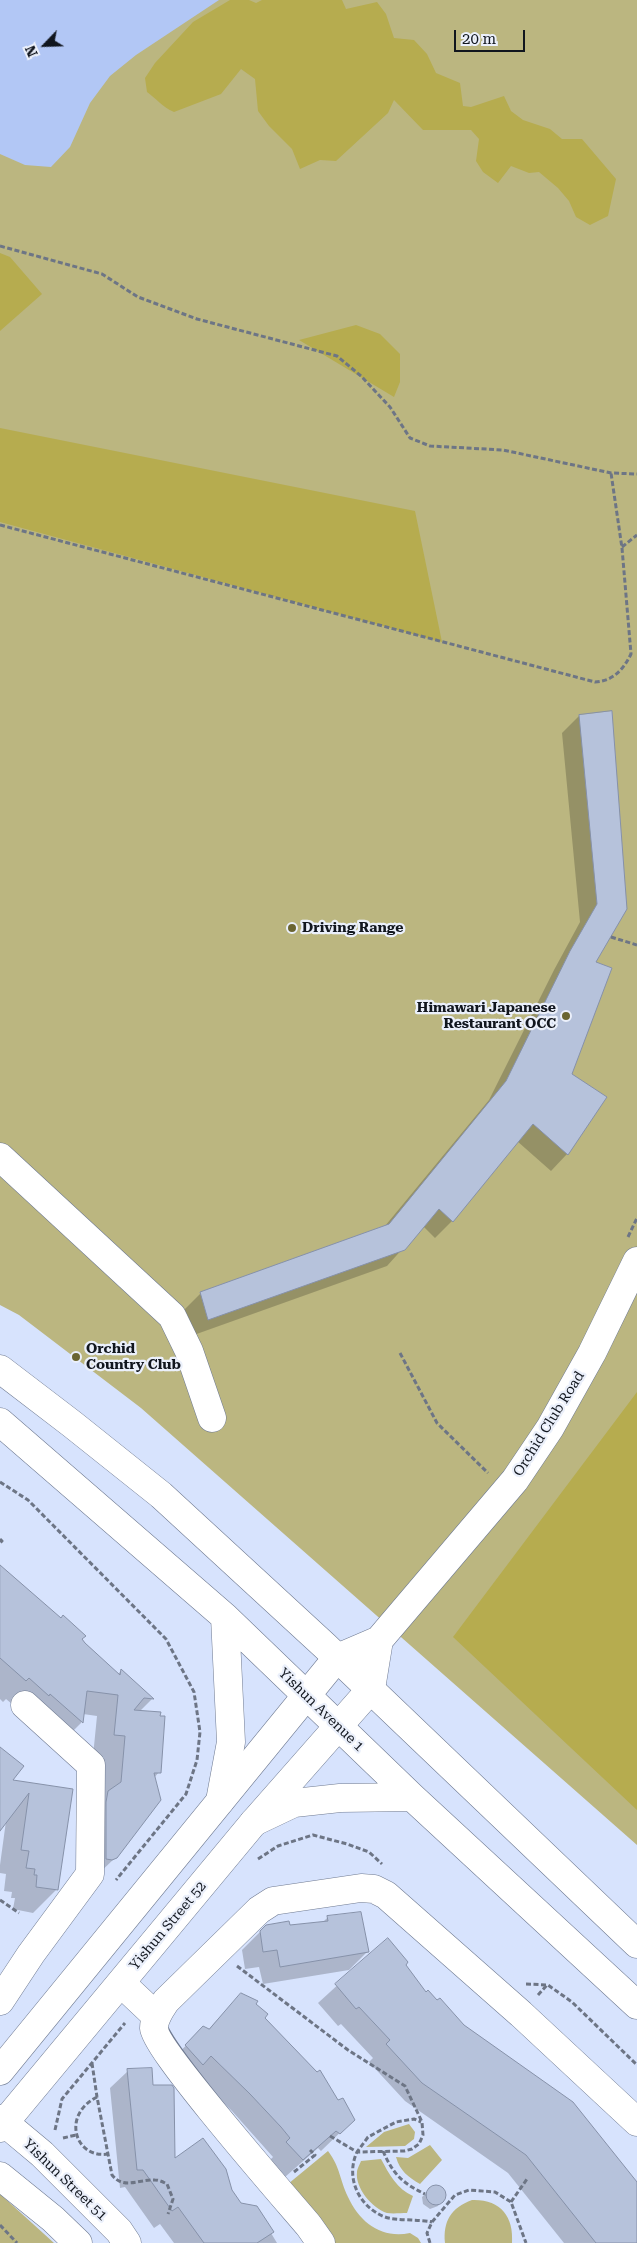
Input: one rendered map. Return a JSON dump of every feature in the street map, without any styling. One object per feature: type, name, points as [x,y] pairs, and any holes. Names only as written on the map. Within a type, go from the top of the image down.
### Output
[{"type":"main road","points":[[0,1157],[172,1316],[189,1351],[212,1418]]},
{"type":"main road","name":"Orchid Club Road","points":[[306,1694],[337,1658],[379,1640],[520,1473],[550,1428],[592,1353],[631,1252]]},
{"type":"main road","points":[[0,1369],[161,1495],[371,1689],[637,1944]]},
{"type":"main road","name":"Yishun Avenue 1","points":[[0,1422],[225,1616],[412,1797],[637,2005]]},
{"type":"main road","points":[[220,1801],[231,1742],[225,1616]]},
{"type":"main road","points":[[338,1726],[371,1689],[379,1640]]},
{"type":"main road","points":[[0,2071],[306,1694]]},
{"type":"main road","points":[[0,2001],[31,1954],[90,1874],[91,1765],[25,1705]]},
{"type":"main road","name":"Yishun Street 52","points":[[1,2123],[254,1822],[338,1726]]},
{"type":"main road","points":[[254,1822],[294,1803],[340,1798],[412,1797]]},
{"type":"main road","points":[[321,2243],[186,2078],[160,2042],[154,2030],[156,2016],[166,2001],[259,1910],[273,1901],[361,1888],[374,1888],[386,1895],[521,2014],[637,2122]]},
{"type":"main road","points":[[121,1982],[156,2016]]},
{"type":"main road","name":"Yishun Street 51","points":[[1,2123],[42,2154],[119,2231],[127,2243]]},
{"type":"main road","points":[[0,2176],[53,2219],[78,2243]]},
{"type":"path","points":[[0,246],[102,274],[138,297],[196,319],[337,356],[361,376],[390,407],[410,438],[430,446],[503,450],[611,472],[637,474]]},
{"type":"path","points":[[0,525],[595,682],[605,681],[616,675],[624,666],[630,654],[622,548],[611,472]]},
{"type":"path","points":[[622,548],[637,535]]},
{"type":"path","points":[[611,937],[637,946]]},
{"type":"path","points":[[631,1252],[637,1218]]},
{"type":"path","points":[[400,1353],[438,1423],[490,1474]]},
{"type":"path","points":[[0,1482],[28,1500],[166,1639],[194,1692],[200,1725]]},
{"type":"path","points":[[0,1539],[2,1541],[0,1543]]},
{"type":"path","points":[[0,1900],[19,1913]]},
{"type":"path","points":[[218,1951],[348,2050],[405,2086],[422,2122],[423,2135],[419,2144],[412,2149],[367,2153],[357,2152],[330,2136]]},
{"type":"path","points":[[92,2063],[112,2175],[117,2181],[124,2183],[156,2179],[167,2184],[173,2198],[168,2214]]},
{"type":"path","points":[[97,2098],[87,2102],[79,2110],[75,2125],[76,2135],[92,2153],[108,2154]]},
{"type":"path","points":[[422,2122],[414,2118],[396,2122],[368,2137],[354,2159],[352,2176],[356,2191],[375,2212],[387,2218],[418,2219],[432,2222]]},
{"type":"path","points":[[277,2188],[315,2155],[310,2150]]},
{"type":"path","points":[[383,2151],[398,2176],[407,2185],[424,2194]]},
{"type":"path","points":[[511,2202],[527,2179]]},
{"type":"path","points":[[430,2243],[427,2233],[432,2222],[455,2195],[469,2190],[496,2192],[511,2202],[526,2243]]},
{"type":"path","points":[[0,2225],[17,2243]]},
{"type":"shaded area","points":[[0,0],[637,0],[637,1845],[141,1408],[19,1315],[0,1305]]},
{"type":"shaded area","points":[[230,0],[249,0],[256,3],[262,0],[342,0],[346,9],[377,2],[386,14],[394,38],[414,40],[427,54],[436,73],[460,83],[463,106],[471,107],[504,96],[511,111],[523,120],[550,129],[562,139],[582,139],[616,179],[608,216],[590,225],[576,217],[569,201],[558,188],[539,172],[529,173],[511,166],[498,183],[483,172],[476,161],[479,139],[471,130],[423,130],[394,100],[388,113],[336,161],[320,160],[300,169],[292,149],[269,126],[258,111],[255,79],[241,69],[221,94],[174,112],[170,110],[147,92],[145,78],[155,63],[193,22]]},
{"type":"shaded area","points":[[0,253],[10,257],[42,294],[0,331]]},
{"type":"shaded area","points":[[356,325],[380,334],[400,354],[400,382],[394,397],[299,340]]},
{"type":"shaded area","points":[[0,428],[415,511],[442,642],[0,522]]},
{"type":"shaded area","points":[[637,1392],[637,1810],[453,1637]]},
{"type":"shaded area","points":[[409,2124],[415,2132],[414,2139],[405,2146],[366,2147],[384,2132]]},
{"type":"shaded area","points":[[430,2145],[442,2160],[420,2184],[405,2173],[396,2157],[408,2158]]},
{"type":"shaded area","points":[[328,2151],[338,2168],[348,2197],[366,2221],[373,2227],[390,2234],[410,2233],[418,2238],[421,2243],[331,2243],[288,2184]]},
{"type":"shaded area","points":[[381,2159],[398,2185],[413,2196],[407,2213],[387,2213],[370,2202],[362,2191],[357,2178],[357,2171],[361,2161]]},
{"type":"shaded area","points":[[0,2194],[54,2243],[0,2243]]},
{"type":"shaded area","points":[[472,2200],[490,2202],[503,2211],[511,2225],[512,2243],[445,2243],[445,2228],[450,2216],[459,2207]]},
{"type":"water","points":[[0,0],[219,0],[136,55],[110,76],[90,103],[70,147],[51,167],[25,165],[0,154]]},
{"type":"building","points":[[612,711],[627,909],[596,962],[612,968],[572,1074],[607,1097],[568,1155],[533,1124],[453,1222],[439,1209],[405,1250],[208,1320],[200,1292],[389,1224],[506,1081],[570,951],[597,904],[579,715]]},
{"type":"building","points":[[0,1565],[61,1618],[63,1615],[86,1636],[82,1639],[85,1643],[120,1675],[121,1669],[154,1699],[144,1698],[134,1710],[161,1712],[160,1716],[165,1716],[161,1773],[154,1773],[161,1800],[117,1858],[112,1860],[106,1859],[106,1802],[108,1791],[121,1782],[125,1736],[114,1735],[118,1695],[87,1691],[83,1723],[50,1694],[49,1696],[29,1678],[26,1681],[0,1658]]},
{"type":"building","points":[[0,1747],[24,1766],[13,1780],[73,1789],[58,1890],[36,1887],[37,1875],[34,1875],[35,1869],[26,1868],[29,1851],[21,1850],[29,1793],[0,1831]]},
{"type":"building","points":[[361,1912],[369,1952],[280,1967],[277,1950],[263,1952],[260,1931],[266,1925],[289,1921],[290,1925],[328,1921],[327,1916]]},
{"type":"building","points":[[388,1938],[408,1962],[406,1965],[426,1992],[428,1990],[437,2000],[440,1998],[464,2025],[573,2102],[637,2182],[637,2243],[596,2243],[526,2155],[422,2083],[386,2044],[390,2040],[359,2007],[356,2009],[335,1984]]},
{"type":"building","points":[[241,1993],[258,2001],[256,2004],[268,2014],[265,2018],[317,2072],[320,2070],[338,2100],[343,2098],[355,2120],[340,2134],[336,2131],[303,2160],[286,2142],[290,2138],[250,2094],[211,2056],[203,2065],[185,2045],[203,2026],[209,2029]]},
{"type":"building","points":[[152,2068],[153,2085],[172,2085],[174,2088],[175,2158],[203,2138],[226,2169],[232,2190],[241,2203],[257,2206],[274,2232],[257,2243],[204,2243],[178,2207],[172,2211],[143,2170],[137,2170],[127,2069]]},
{"type":"building","points":[[432,2185],[440,2185],[446,2191],[446,2199],[440,2205],[432,2205],[426,2199],[426,2191]]},
{"type":"place","name":"Driving Range","points":[[292,928]]},
{"type":"place","name":"Himawari Japanese Restaurant OCC","points":[[566,1016]]},
{"type":"place","name":"Orchid Country Club","points":[[76,1357]]}]
